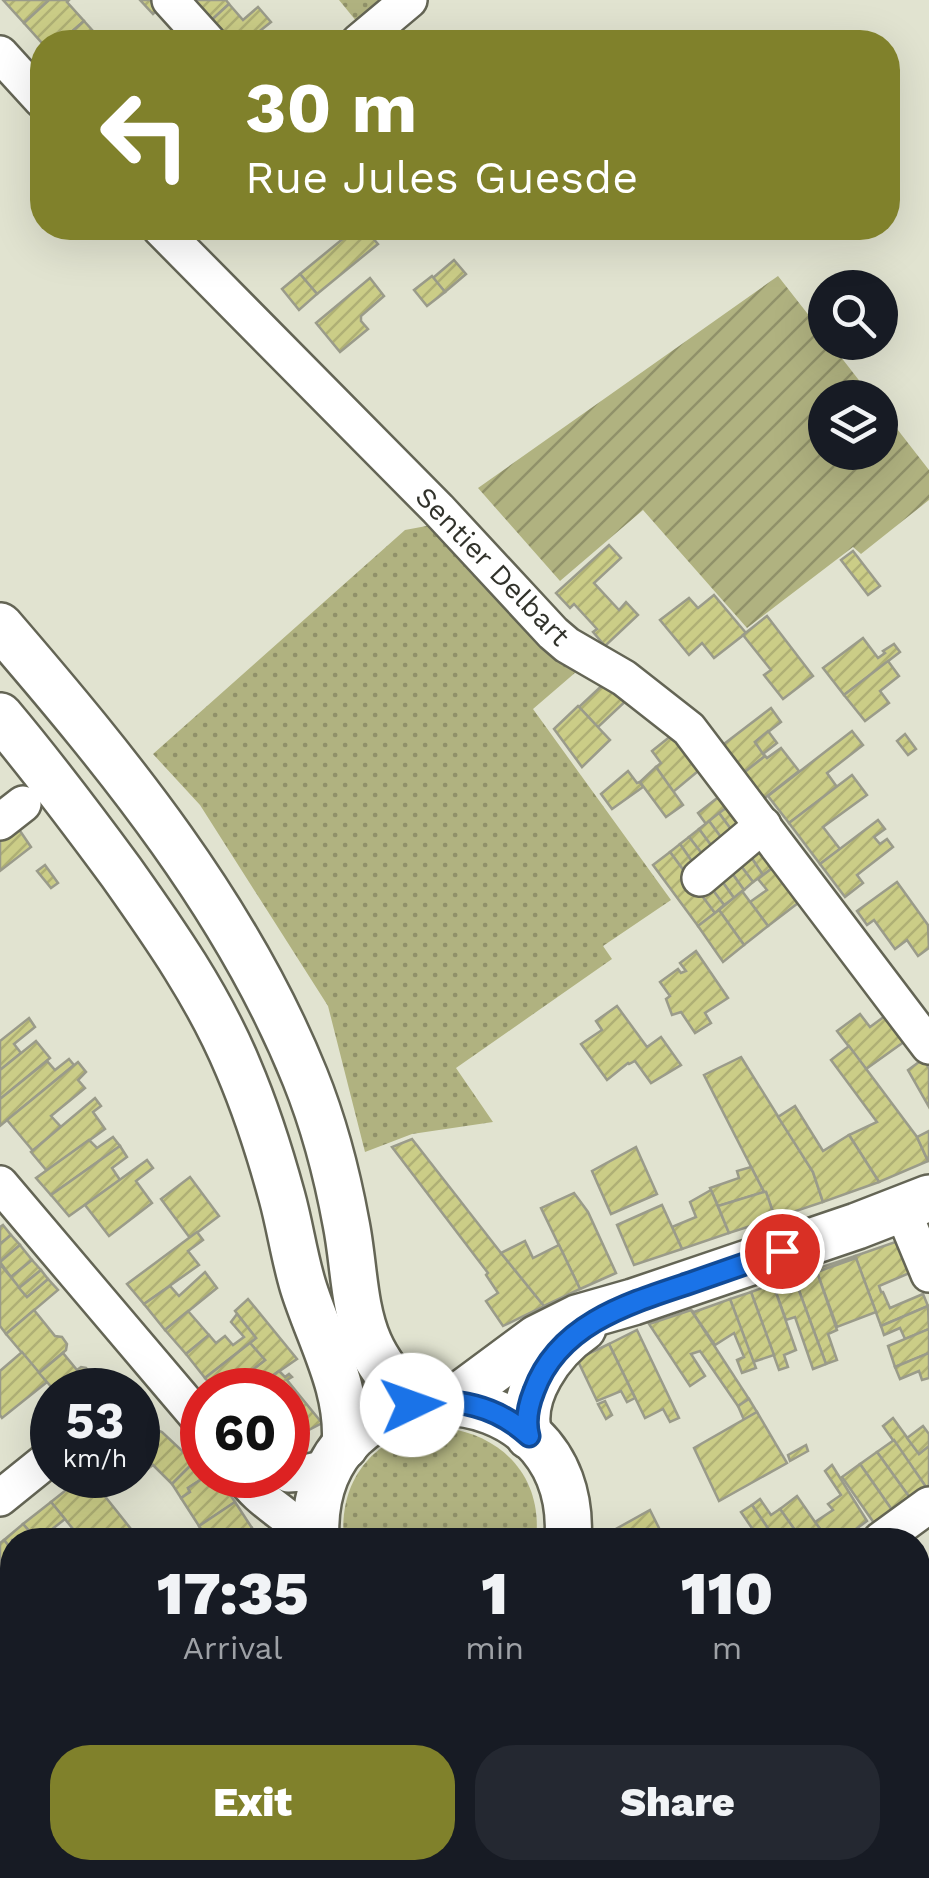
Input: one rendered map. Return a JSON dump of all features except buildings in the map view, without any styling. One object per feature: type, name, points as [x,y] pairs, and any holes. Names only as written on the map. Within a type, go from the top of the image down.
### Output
[{"type":"main road","points":[[0,626],[140,799],[251,960],[296,1056],[324,1132],[346,1222],[359,1306],[368,1342],[382,1368],[432,1403],[490,1410],[529,1436],[549,1460],[562,1487],[568,1528]]},
{"type":"main road","points":[[0,716],[146,907],[200,989],[261,1128],[305,1292],[342,1394],[346,1421],[321,1462],[315,1528]]},
{"type":"main road","points":[[321,1462],[376,1420],[432,1403],[576,1318],[916,1204]]},
{"type":"main road","points":[[529,1436],[527,1417],[531,1399],[538,1378],[555,1352],[579,1331],[633,1302]]},
{"type":"street","points":[[170,0],[197,30]]},
{"type":"street","points":[[373,30],[409,0]]},
{"type":"street","points":[[0,54],[30,87]]},
{"type":"street","name":"Sentier Delbart","points":[[172,240],[438,510],[552,633],[624,678],[690,729],[929,1046]]},
{"type":"street","points":[[700,878],[763,825]]},
{"type":"street","points":[[0,1184],[136,1368]]},
{"type":"street","points":[[916,1204],[929,1274]]},
{"type":"street","points":[[0,1498],[30,1474]]},
{"type":"street","points":[[262,1498],[301,1528]]},
{"type":"street","points":[[898,1528],[929,1506]]},
{"type":"green space","points":[[339,0],[385,0],[357,22]]},
{"type":"green space","points":[[778,276],[808,314],[808,360],[843,360],[859,380],[808,380],[808,470],[898,470],[898,430],[929,470],[929,500],[861,554],[853,547],[747,628],[643,510],[560,581],[478,488]]},
{"type":"green space","points":[[437,524],[576,672],[533,709],[671,900],[603,946],[612,959],[456,1068],[493,1122],[412,1134],[365,1152],[328,1006],[200,805],[153,754],[405,530]]},
{"type":"green space","points":[[447,1428],[468,1433],[503,1452],[526,1481],[533,1498],[537,1528],[344,1528],[348,1495],[368,1459],[402,1436]]},
{"type":"route","points":[[412,1405],[452,1402],[475,1406],[490,1410],[529,1436],[528,1411],[538,1378],[555,1352],[579,1331],[633,1302],[782,1251]]}]
